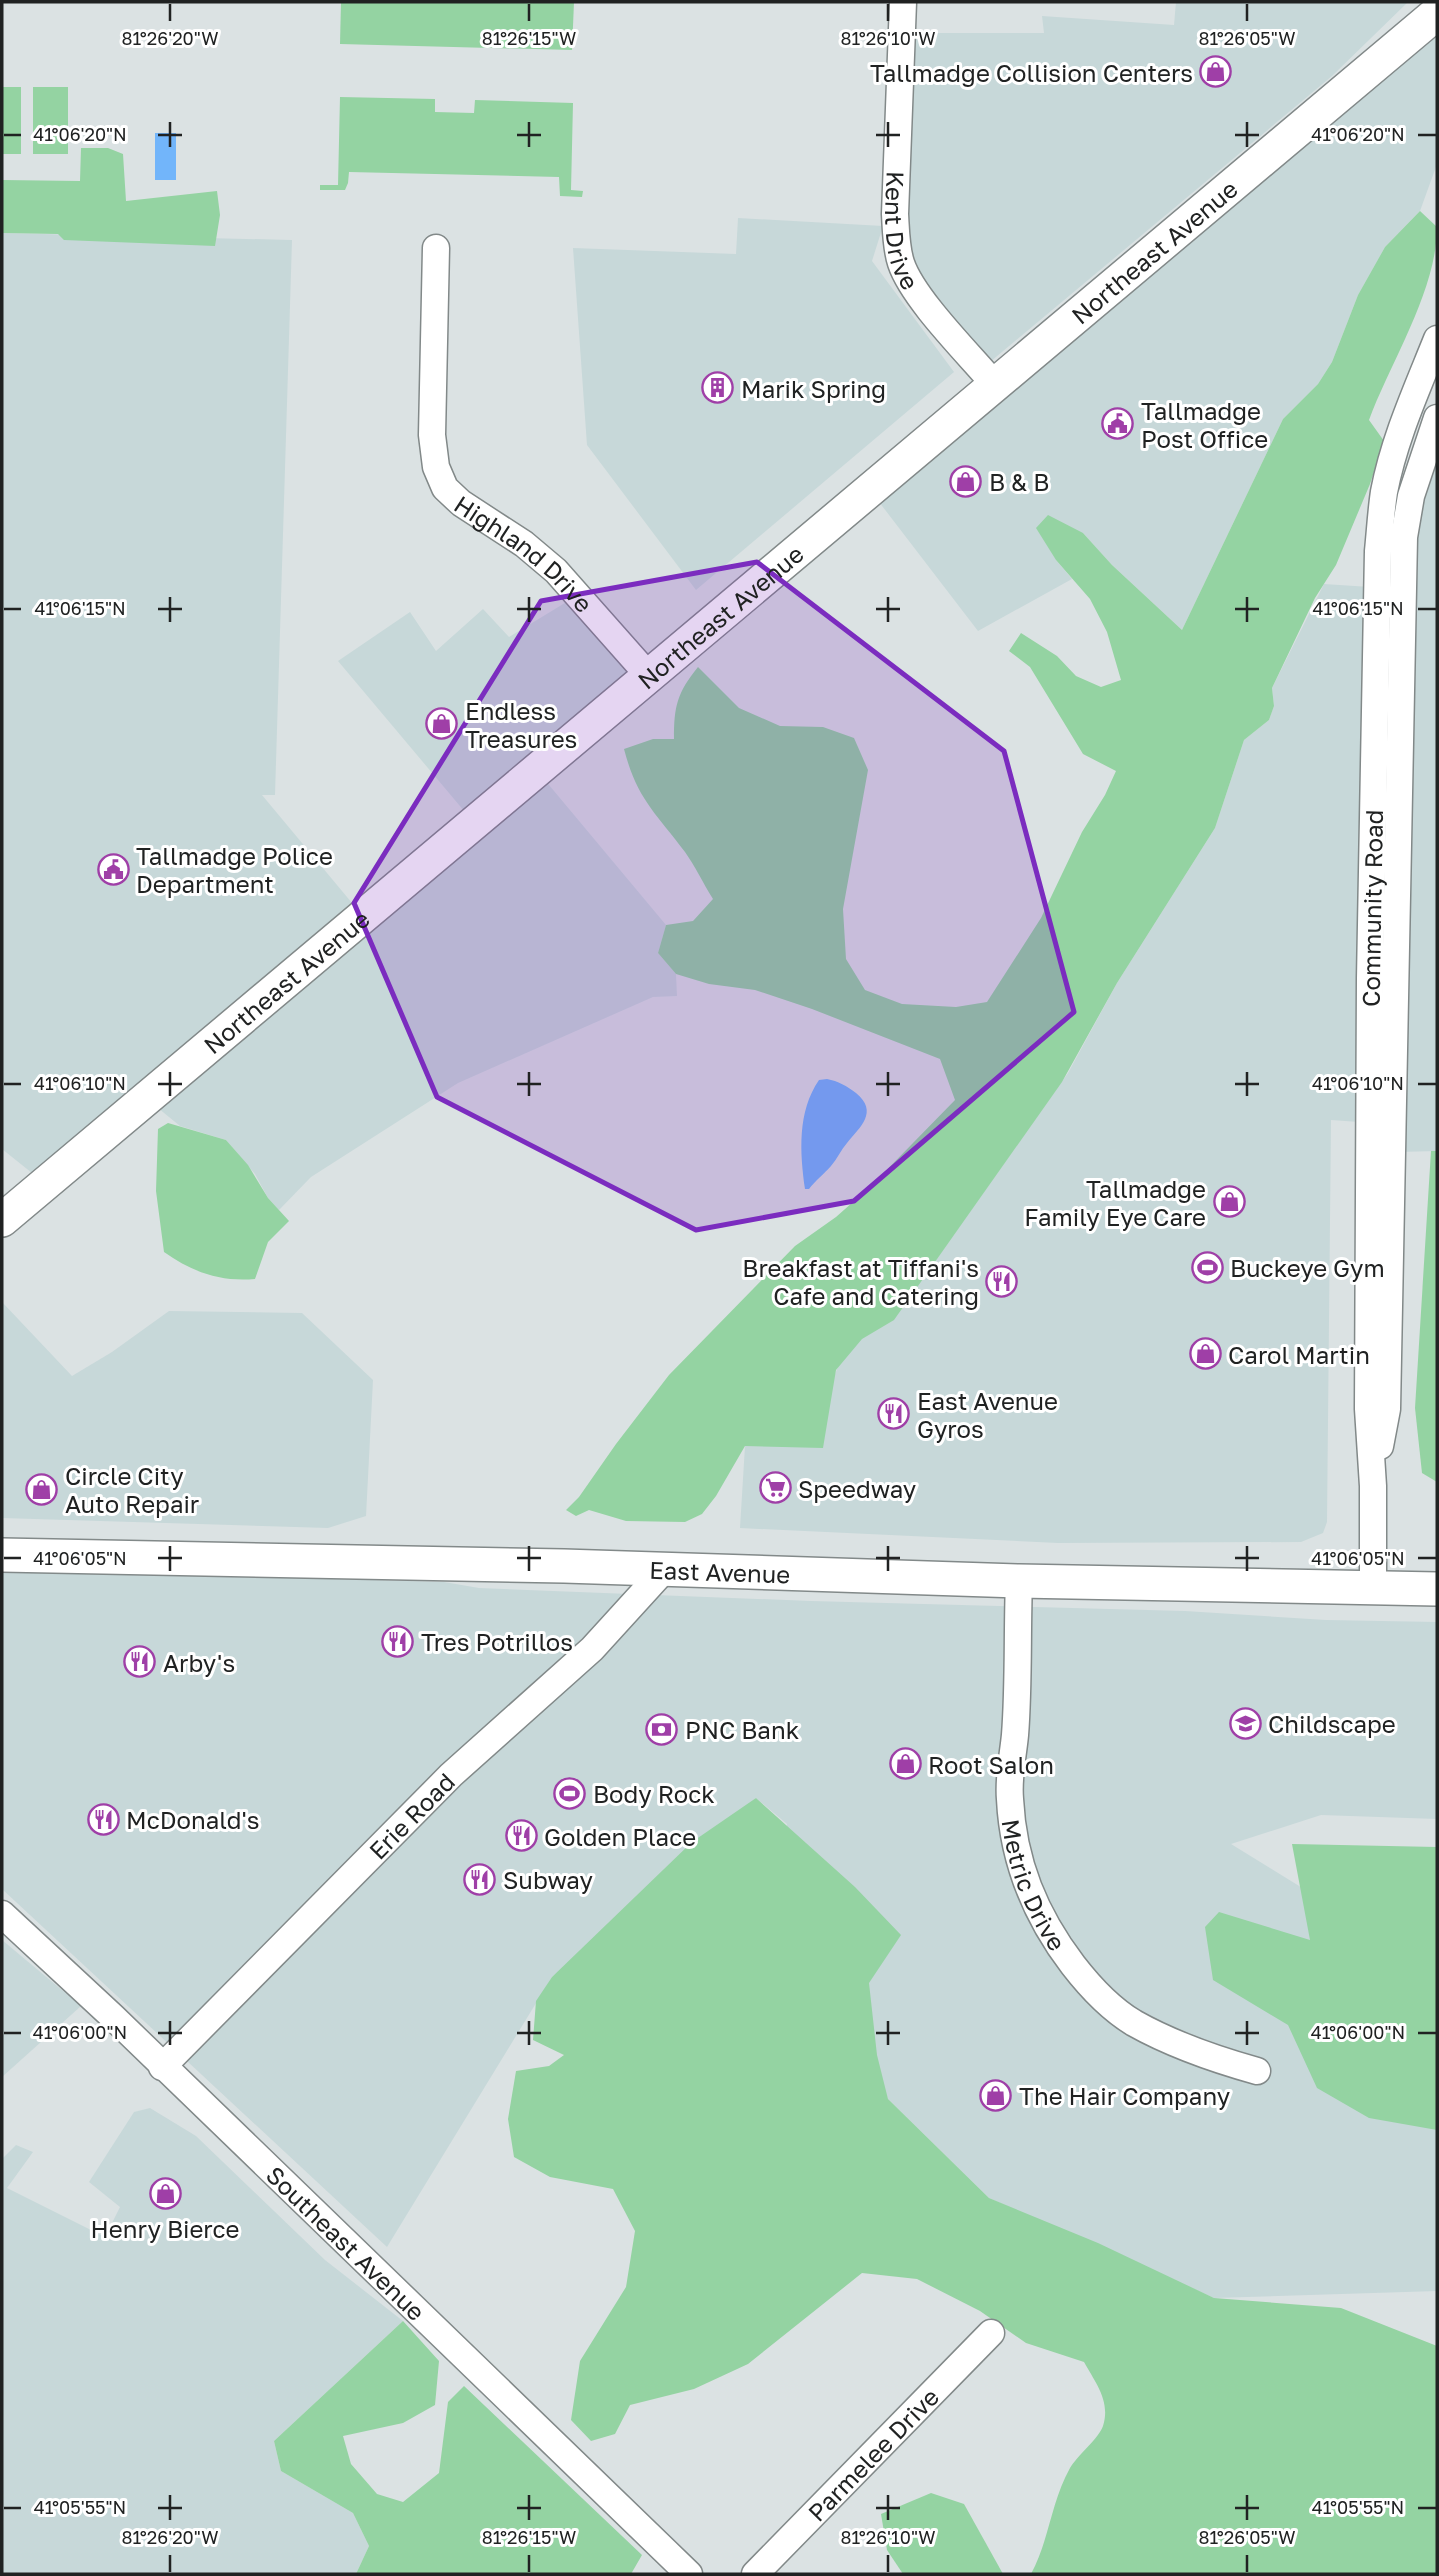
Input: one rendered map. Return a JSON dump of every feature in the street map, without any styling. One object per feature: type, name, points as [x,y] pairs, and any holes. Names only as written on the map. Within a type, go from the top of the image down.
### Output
[{"type":"main road","name":"Northeast Avenue","points":[[2,1220],[1437,13]]},
{"type":"main road","name":"East Avenue","points":[[2,1555],[1437,1589]]},
{"type":"street","name":"Kent Drive","points":[[903,2],[895,214],[897,249],[902,265],[920,298],[995,385]]},
{"type":"street","name":"Highland Drive","points":[[436,248],[432,435],[436,467],[445,488],[461,503],[524,544],[555,570],[649,676]]},
{"type":"street","name":"Community Road","points":[[1373,1486],[1387,1409],[1396,979],[1390,611],[1378,551],[1384,493],[1405,416],[1437,339]]},
{"type":"street","name":"Community Road","points":[[1373,1587],[1373,1486],[1368,1409],[1370,978],[1390,611],[1411,496],[1437,418]]},
{"type":"street","points":[[1370,978],[1396,979]]},
{"type":"street","name":"Erie Road","points":[[162,2067],[451,1775],[592,1649],[664,1570]]},
{"type":"street","name":"Metric Drive","points":[[1019,1581],[1015,1734],[1009,1797],[1018,1861],[1036,1909],[1055,1941],[1089,1986],[1110,2006],[1133,2022],[1189,2050],[1257,2071]]},
{"type":"street","name":"Southeast Avenue","points":[[2,1914],[113,2017],[689,2574]]},
{"type":"street","name":"Parmelee Drive","points":[[755,2574],[991,2333]]},
{"type":"highlighted area","points":[[757,562],[1004,751],[1074,1012],[854,1201],[696,1230],[437,1097],[354,903],[541,601]]},
{"type":"shaded area","points":[[1176,2],[1408,2],[1332,76],[990,362],[935,296],[909,255],[906,228],[911,33],[1044,33],[1042,16],[1174,25]]},
{"type":"shaded area","points":[[1437,30],[1437,164],[1420,211],[1385,247],[1358,295],[1332,362],[1318,384],[1283,419],[1182,630],[1112,565],[1083,533],[1056,560],[1072,579],[978,631],[876,498]]},
{"type":"shaded area","points":[[738,218],[883,226],[872,261],[954,372],[696,590],[587,445],[573,248],[736,254]]},
{"type":"shaded area","points":[[2,233],[292,240],[275,795],[262,795],[352,903],[32,1173],[2,1149]]},
{"type":"shaded area","points":[[1437,433],[1437,1151],[1398,1152],[1410,543]]},
{"type":"shaded area","points":[[1324,584],[1370,587],[1359,1122],[1331,1120],[1327,1522],[1323,1533],[1301,1542],[1058,1543],[740,1528],[745,1446],[807,1445],[854,1326],[894,1319],[1068,1073],[1117,983],[1215,828],[1244,740],[1269,720],[1274,706],[1272,688]]},
{"type":"shaded area","points":[[573,598],[642,677],[470,818],[338,661],[410,612],[436,651],[483,609],[509,637]]},
{"type":"shaded area","points":[[544,779],[666,925],[658,953],[676,974],[677,996],[653,997],[458,1083],[311,1177],[279,1210],[268,1198],[255,1174],[226,1140],[180,1126],[158,1108]]},
{"type":"shaded area","points":[[2,1302],[72,1376],[112,1352],[169,1311],[302,1313],[373,1380],[366,1516],[328,1528],[2,1518]]},
{"type":"shaded area","points":[[2,1570],[444,1582],[479,1588],[1437,1622],[1437,1819],[1321,1815],[1231,1844],[1304,1889],[1437,1919],[1437,2291],[1214,2298],[989,2198],[888,2099],[786,1831],[787,1824],[756,1798],[552,1977],[387,2247],[2,1889]]},
{"type":"shaded area","points":[[2,1940],[81,2006],[2,2077]]},
{"type":"shaded area","points":[[150,2108],[196,2136],[325,2260],[403,2321],[274,2441],[281,2471],[353,2513],[369,2546],[356,2574],[2,2574],[2,2159],[16,2145],[33,2152],[7,2188],[105,2237],[120,2207],[89,2182],[134,2112]]},
{"type":"green space","points":[[341,2],[574,2],[572,50],[340,44]]},
{"type":"green space","points":[[2,87],[21,87],[21,154],[2,154]]},
{"type":"green space","points":[[33,87],[68,87],[68,154],[33,154]]},
{"type":"green space","points":[[340,97],[435,99],[435,112],[474,113],[475,100],[573,103],[571,190],[583,191],[582,197],[560,196],[559,177],[349,172],[345,190],[320,190],[320,185],[338,185]]},
{"type":"green space","points":[[81,148],[108,148],[123,154],[126,201],[217,191],[220,215],[215,246],[64,240],[58,234],[2,233],[2,180],[80,181]]},
{"type":"green space","points":[[1420,211],[1437,227],[1435,251],[1421,300],[1369,420],[1384,441],[1370,484],[1336,565],[1315,598],[1272,688],[1274,706],[1269,720],[1244,740],[1215,828],[1117,983],[1062,1082],[894,1320],[862,1339],[836,1370],[823,1448],[745,1446],[716,1496],[702,1514],[685,1522],[626,1521],[589,1510],[576,1516],[566,1510],[579,1497],[669,1375],[795,1246],[836,1217],[870,1187],[955,1100],[940,1059],[812,1009],[755,990],[709,984],[676,974],[658,953],[666,925],[693,921],[713,899],[689,857],[641,793],[624,749],[653,739],[674,739],[678,700],[698,667],[739,708],[780,726],[823,727],[854,738],[868,770],[843,909],[846,959],[865,990],[902,1004],[956,1007],[987,1002],[1041,918],[1082,832],[1116,771],[1083,754],[1030,667],[1009,651],[1021,633],[1057,656],[1076,676],[1101,687],[1121,680],[1107,632],[1090,599],[1056,560],[1036,528],[1048,515],[1083,533],[1112,565],[1182,630],[1283,419],[1318,384],[1332,362],[1358,295],[1385,247]]},
{"type":"green space","points":[[168,1123],[226,1140],[248,1165],[268,1198],[289,1221],[268,1242],[255,1279],[230,1279],[207,1274],[164,1252],[156,1191],[158,1129]]},
{"type":"green space","points":[[1431,1151],[1437,1151],[1437,1482],[1422,1473],[1415,1408]]},
{"type":"green space","points":[[756,1798],[855,1887],[901,1935],[869,1983],[877,2055],[888,2099],[989,2198],[1098,2243],[1214,2298],[1341,2308],[1437,2346],[1437,2574],[1031,2574],[1070,2468],[1103,2426],[1105,2408],[1101,2392],[1084,2362],[1026,2343],[980,2311],[917,2279],[862,2273],[748,2364],[694,2389],[630,2405],[615,2434],[591,2441],[571,2420],[580,2361],[626,2287],[635,2231],[613,2189],[550,2177],[514,2157],[508,2119],[516,2071],[549,2066],[564,2055],[533,2040],[536,2001],[552,1977],[692,1842]]},
{"type":"green space","points":[[1292,1844],[1437,1847],[1437,2130],[1369,2118],[1317,2088],[1288,2025],[1213,1980],[1205,1927],[1219,1912],[1310,1940]]},
{"type":"green space","points":[[403,2321],[439,2361],[435,2405],[403,2423],[343,2436],[351,2464],[377,2494],[403,2502],[439,2473],[448,2402],[464,2386],[642,2555],[631,2574],[356,2574],[369,2546],[353,2513],[281,2471],[274,2441]]},
{"type":"green space","points":[[931,2493],[964,2504],[1003,2574],[903,2574],[887,2550],[881,2514]]},
{"type":"water","points":[[155,133],[176,133],[176,180],[155,180]]},
{"type":"water","points":[[827,1079],[856,1093],[863,1100],[867,1113],[862,1125],[831,1166],[809,1189],[805,1189],[801,1147],[804,1119],[812,1092],[819,1080]]},
{"type":"place","name":"Tallmadge Collision Centers","points":[[1216,72]]},
{"type":"place","name":"Marik Spring","points":[[718,388]]},
{"type":"place","name":"Tallmadge Post Office","points":[[1118,424]]},
{"type":"place","name":"B & B","points":[[966,481]]},
{"type":"place","name":"Endless Treasures","points":[[442,724]]},
{"type":"place","name":"Tallmadge Police Department","points":[[113,869]]},
{"type":"place","name":"Tallmadge Family Eye Care","points":[[1229,1202]]},
{"type":"place","name":"Buckeye Gym","points":[[1207,1267]]},
{"type":"place","name":"Breakfast at Tiffani's Cafe and Catering","points":[[1002,1281]]},
{"type":"place","name":"Carol Martin","points":[[1205,1354]]},
{"type":"place","name":"East Avenue Gyros","points":[[894,1414]]},
{"type":"place","name":"Speedway","points":[[775,1488]]},
{"type":"place","name":"Circle City Auto Repair","points":[[42,1489]]},
{"type":"place","name":"Tres Potrillos","points":[[398,1641]]},
{"type":"place","name":"Arby's","points":[[140,1662]]},
{"type":"place","name":"Childscape","points":[[1245,1723]]},
{"type":"place","name":"PNC Bank","points":[[662,1729]]},
{"type":"place","name":"Root Salon","points":[[905,1764]]},
{"type":"place","name":"Body Rock","points":[[570,1793]]},
{"type":"place","name":"McDonald's","points":[[103,1819]]},
{"type":"place","name":"Golden Place","points":[[521,1836]]},
{"type":"place","name":"Subway","points":[[480,1879]]},
{"type":"place","name":"The Hair Company","points":[[996,2095]]},
{"type":"place","name":"Henry Bierce","points":[[165,2194]]}]
